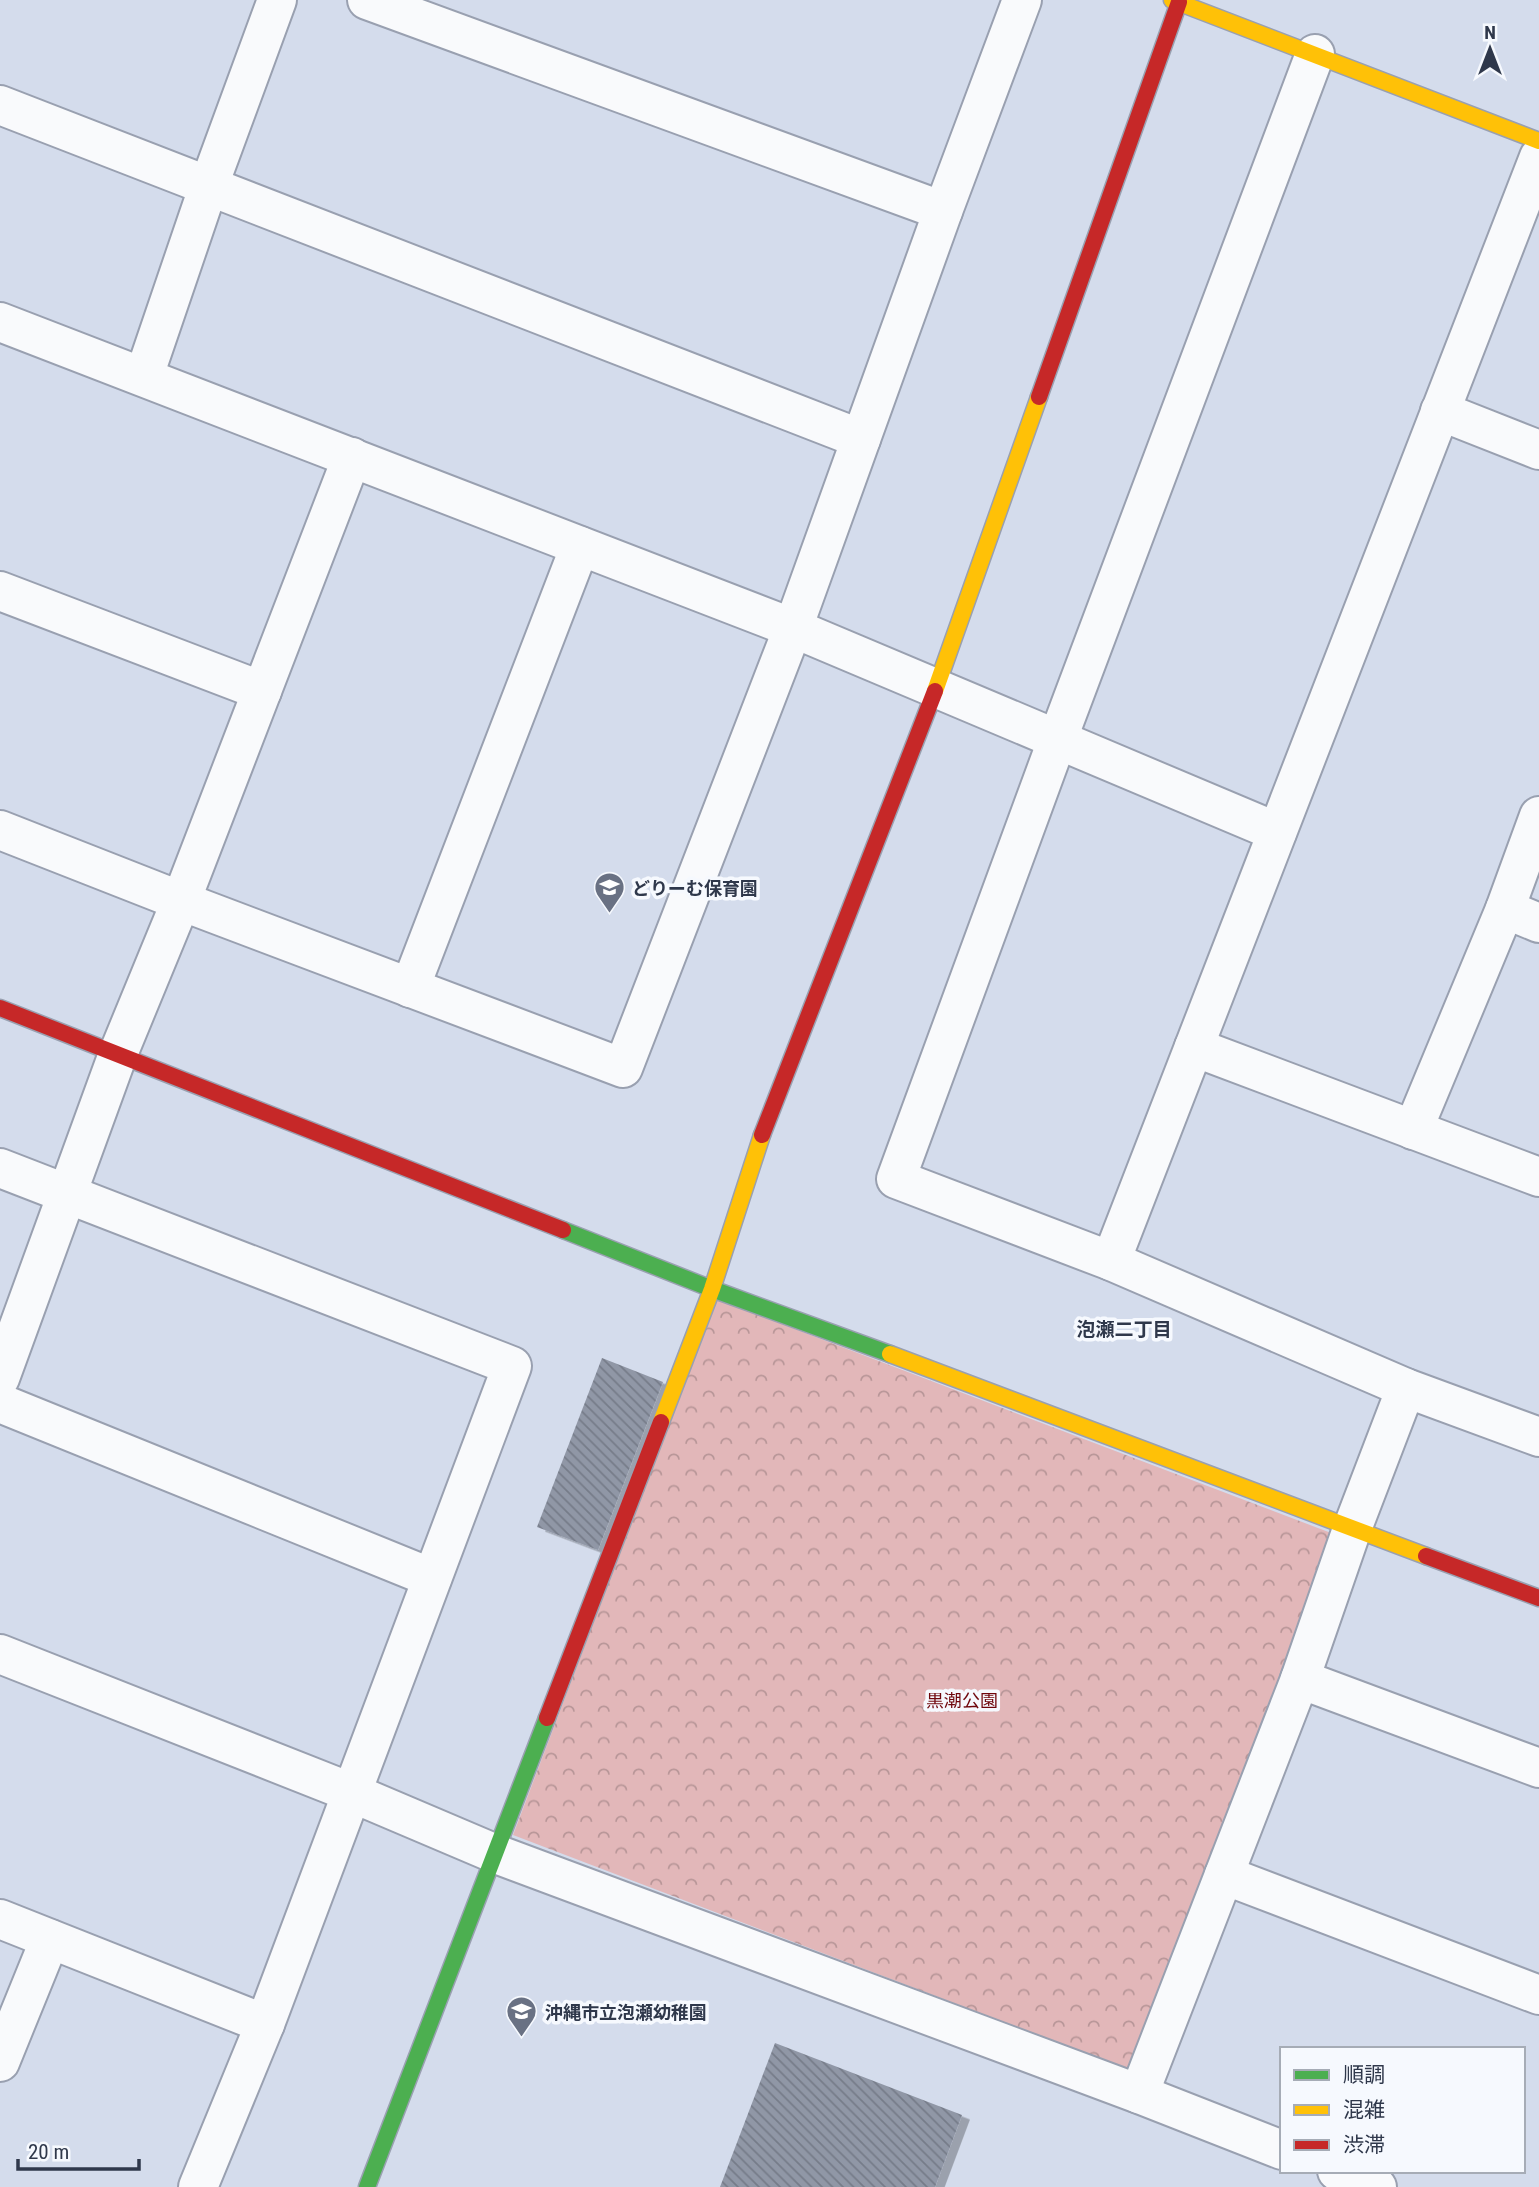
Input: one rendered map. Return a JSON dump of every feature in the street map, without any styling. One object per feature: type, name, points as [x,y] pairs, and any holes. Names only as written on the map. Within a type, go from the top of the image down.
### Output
[{"type":"street","points":[[144,376],[209,185],[277,0]]},
{"type":"street","points":[[367,0],[943,211]]},
{"type":"street","points":[[0,830],[623,1068],[793,628],[1022,0]]},
{"type":"street","points":[[366,2187],[712,1289],[759,1142],[936,688],[1175,1],[1539,141]]},
{"type":"street","points":[[1315,54],[1058,738],[896,1179],[1111,1261],[1406,1388],[1539,1437]]},
{"type":"street","points":[[0,105],[861,439]]},
{"type":"street","points":[[1111,1261],[1539,158]]},
{"type":"street","points":[[0,322],[793,628],[1277,832]]},
{"type":"street","points":[[1440,411],[1539,450]]},
{"type":"street","points":[[0,1378],[118,1054],[181,901],[352,457]]},
{"type":"street","points":[[411,988],[580,546]]},
{"type":"street","points":[[0,591],[262,691]]},
{"type":"street","points":[[1413,1130],[1522,916],[1539,816]]},
{"type":"street","points":[[0,1008],[712,1289],[954,1377],[1539,1598]]},
{"type":"street","points":[[1194,1047],[1539,1177]]},
{"type":"street","points":[[0,1168],[512,1366],[265,2024],[198,2187]]},
{"type":"street","points":[[1139,2094],[1300,1679],[1352,1529],[1406,1388]]},
{"type":"street","points":[[0,1403],[432,1578]]},
{"type":"street","points":[[0,1654],[350,1792],[496,1854],[1280,2149]]},
{"type":"street","points":[[1300,1679],[1539,1768]]},
{"type":"street","points":[[1224,1874],[1539,1995]]},
{"type":"street","points":[[0,1919],[265,2024]]},
{"type":"street","points":[[0,2062],[50,1939]]},
{"type":"street","points":[[1342,2173],[1377,2187]]},
{"type":"green space","name":"黒潮公園","points":[[716,1299],[1339,1536],[1135,2072],[513,1835]]},
{"type":"building","points":[[602,1358],[663,1382],[598,1550],[537,1527]]},
{"type":"building","points":[[775,2043],[962,2115],[935,2187],[720,2187]]},
{"type":"traffic: fast","points":[[563,1230],[712,1289],[890,1354]]},
{"type":"traffic: fast","points":[[367,2187],[547,1718]]},
{"type":"traffic: slow","points":[[1172,0],[1539,141]]},
{"type":"traffic: slow","points":[[935,691],[1039,397]]},
{"type":"traffic: slow","points":[[661,1422],[712,1289],[762,1135]]},
{"type":"traffic: slow","points":[[890,1354],[1426,1556]]},
{"type":"traffic: jam","points":[[1039,397],[1179,2]]},
{"type":"traffic: jam","points":[[762,1135],[935,691]]},
{"type":"traffic: jam","points":[[0,1008],[563,1230]]},
{"type":"traffic: jam","points":[[547,1718],[661,1422]]},
{"type":"traffic: jam","points":[[1426,1556],[1539,1598]]},
{"type":"place","name":"どりーむ保育園","points":[[609,915]]},
{"type":"place","name":"沖縄市立泡瀬幼稚園","points":[[522,2039]]},
{"type":"district","name":"泡瀬二丁目","points":[[1124,1329]]}]
